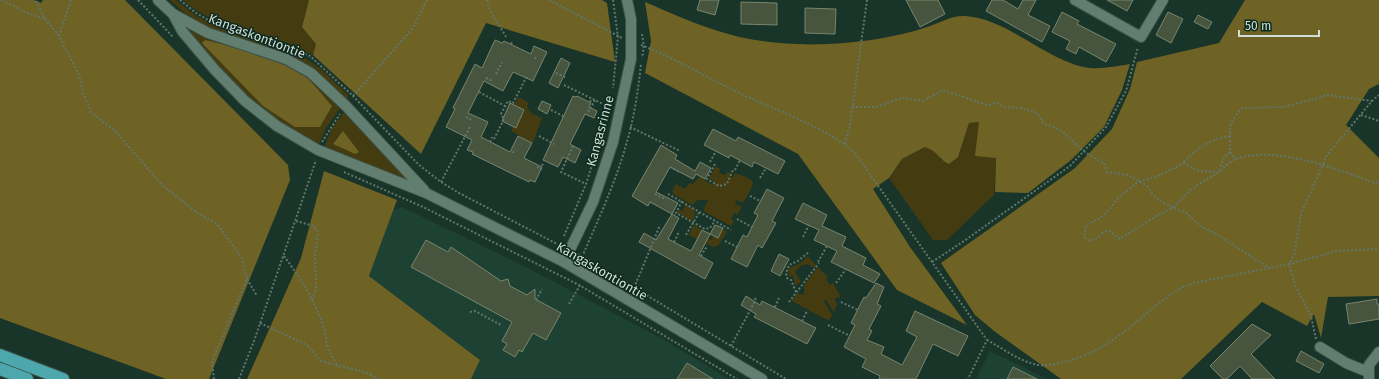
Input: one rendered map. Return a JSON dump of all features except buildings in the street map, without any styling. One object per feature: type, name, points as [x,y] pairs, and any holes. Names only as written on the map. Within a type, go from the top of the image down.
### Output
[{"type":"highway","points":[[0,355],[63,379]]},
{"type":"highway","points":[[0,369],[27,379]]},
{"type":"street","name":"Kangaskontiontie","points":[[158,0],[173,14],[215,36],[265,51],[301,66],[346,106],[426,193]]},
{"type":"street","name":"Kangasrinne","points":[[564,262],[593,202],[614,142],[631,59],[631,19],[627,0]]},
{"type":"street","points":[[1075,0],[1141,37],[1163,0]]},
{"type":"street","name":"Kangaskontiontie","points":[[173,14],[182,31],[210,65],[245,101],[277,126],[318,150],[426,193],[564,262],[762,379]]},
{"type":"street","points":[[1320,347],[1369,375],[1369,365],[1379,352]]},
{"type":"path","points":[[2,0],[25,12],[45,19]]},
{"type":"path","points":[[59,36],[71,0]]},
{"type":"path","points":[[138,0],[144,6]]},
{"type":"path","points":[[180,0],[196,13],[223,27]]},
{"type":"path","points":[[239,379],[284,256],[318,150],[329,129],[353,96],[413,28],[427,0]]},
{"type":"path","points":[[487,0],[492,15],[496,19],[506,37]]},
{"type":"path","points":[[549,0],[618,37],[632,41],[845,144],[855,154],[988,340],[1034,364],[1054,364],[1089,354],[1105,346],[1119,338],[1181,288],[1194,283],[1289,264],[1337,251],[1379,249]]},
{"type":"path","points":[[613,0],[618,37],[613,91]]},
{"type":"path","points":[[845,144],[852,107],[867,0]]},
{"type":"path","points":[[36,1],[45,19],[59,36],[80,77],[83,94],[92,113],[116,132],[162,185],[199,214],[217,224],[242,258],[247,279],[257,296]]},
{"type":"path","points":[[243,33],[285,45],[310,56],[353,96],[419,165],[441,182],[459,193],[570,250],[786,379]]},
{"type":"path","points":[[932,262],[964,242],[1070,166],[1084,151],[1106,127],[1126,91],[1141,37]]},
{"type":"path","points":[[496,74],[502,62]]},
{"type":"path","points":[[556,73],[567,78]]},
{"type":"path","points":[[490,142],[504,119],[501,114],[505,106],[508,101],[513,103],[527,76]]},
{"type":"path","points":[[486,78],[493,81]]},
{"type":"path","points":[[564,85],[609,107]]},
{"type":"path","points":[[852,107],[876,107],[902,98],[923,101],[943,90],[986,105],[997,103],[1004,107],[1022,108],[1037,113],[1044,124],[1056,127],[1063,134],[1068,135],[1084,151],[1104,163],[1107,172],[1128,175],[1147,186],[1153,195],[1173,208],[1186,213],[1200,226],[1218,235],[1269,268]]},
{"type":"path","points":[[479,92],[505,106]]},
{"type":"path","points":[[1236,159],[1230,152],[1230,127],[1233,118],[1242,108],[1284,107],[1328,94],[1372,101]]},
{"type":"path","points":[[1320,347],[1311,316],[1295,285],[1289,264],[1294,255],[1301,214],[1327,155],[1372,101],[1379,95]]},
{"type":"path","points":[[590,102],[592,98]]},
{"type":"path","points":[[588,110],[589,111],[595,100]]},
{"type":"path","points":[[608,114],[610,101]]},
{"type":"path","points":[[552,110],[565,117]]},
{"type":"path","points":[[1361,115],[1379,121]]},
{"type":"path","points":[[466,117],[473,121]]},
{"type":"path","points":[[560,246],[586,184],[606,120]]},
{"type":"path","points":[[441,182],[470,127]]},
{"type":"path","points":[[630,127],[680,151]]},
{"type":"path","points":[[539,136],[554,144]]},
{"type":"path","points":[[1230,136],[1218,137],[1192,153],[1184,163],[1158,176],[1138,182],[1118,198],[1110,209],[1100,218],[1086,225],[1084,236],[1087,240],[1099,237],[1103,232],[1110,231],[1120,239],[1156,216],[1173,208],[1191,189],[1219,172],[1236,159],[1251,156],[1280,155],[1323,166],[1374,183],[1379,182]]},
{"type":"path","points":[[573,146],[561,172],[586,184]]},
{"type":"path","points":[[513,153],[515,149]]},
{"type":"path","points":[[710,162],[716,151]]},
{"type":"path","points":[[1219,172],[1223,159],[1230,152]]},
{"type":"path","points":[[715,164],[707,179],[719,186],[728,184],[740,160]]},
{"type":"path","points":[[537,167],[540,169],[543,163]]},
{"type":"path","points":[[1184,163],[1199,171],[1219,172]]},
{"type":"path","points":[[670,167],[679,172]]},
{"type":"path","points":[[760,178],[766,168]]},
{"type":"path","points":[[655,194],[665,199]]},
{"type":"path","points":[[668,194],[731,230]]},
{"type":"path","points":[[750,196],[760,201]]},
{"type":"path","points":[[682,201],[676,213],[693,223],[705,229],[710,228],[715,220]]},
{"type":"path","points":[[686,235],[700,211]]},
{"type":"path","points":[[737,219],[752,227]]},
{"type":"path","points":[[296,221],[314,226],[318,234],[315,256],[316,288],[312,302]]},
{"type":"path","points":[[634,288],[660,225]]},
{"type":"path","points":[[803,237],[809,225]]},
{"type":"path","points":[[674,242],[679,232]]},
{"type":"path","points":[[725,241],[737,247]]},
{"type":"path","points":[[701,256],[707,246]]},
{"type":"path","points":[[789,302],[818,263],[827,246]]},
{"type":"path","points":[[796,292],[791,280],[787,278],[786,269],[789,265],[798,261],[809,252]]},
{"type":"path","points":[[284,256],[300,278],[312,302],[324,328],[328,349],[334,356],[338,367]]},
{"type":"path","points":[[836,283],[846,269]]},
{"type":"path","points":[[553,272],[579,285],[737,379]]},
{"type":"path","points":[[214,379],[212,361],[247,279]]},
{"type":"path","points":[[536,300],[542,289]]},
{"type":"path","points":[[731,346],[755,302],[756,296]]},
{"type":"path","points":[[775,307],[779,298]]},
{"type":"path","points":[[841,302],[858,310]]},
{"type":"path","points":[[470,312],[475,311],[501,325]]},
{"type":"path","points":[[802,321],[807,311]]},
{"type":"path","points":[[260,323],[307,345],[321,361],[338,367],[367,373],[378,379]]},
{"type":"path","points":[[828,325],[850,336]]},
{"type":"path","points":[[968,379],[988,340]]},
{"type":"shaded area","points":[[0,0],[34,0],[41,3],[43,0],[125,0],[288,165],[290,180],[209,379],[166,379],[0,318]]},
{"type":"shaded area","points":[[170,0],[176,0],[195,15],[218,27],[297,53],[320,68],[348,95],[348,98],[345,101],[313,70],[215,32],[191,19]]},
{"type":"shaded area","points":[[183,0],[309,0],[302,27],[316,44],[313,55],[285,42],[219,22],[195,9]]},
{"type":"shaded area","points":[[309,0],[602,0],[607,3],[615,62],[486,23],[421,154],[313,55],[316,44],[302,27]]},
{"type":"shaded area","points":[[1245,0],[1379,0],[1379,84],[1369,89],[1346,125],[1379,158],[1379,296],[1328,297],[1321,338],[1314,314],[1307,326],[1262,302],[1181,379],[1061,379],[994,331],[975,315],[941,263],[1075,168],[1112,129],[1130,89],[1137,62],[1219,43]]},
{"type":"shaded area","points":[[645,2],[699,24],[738,37],[758,41],[800,44],[842,43],[883,38],[900,35],[950,18],[965,16],[997,24],[1043,50],[1074,64],[1095,68],[1130,64],[1122,90],[1104,127],[1071,160],[1028,193],[995,192],[996,158],[975,156],[979,122],[969,123],[958,157],[949,164],[942,160],[933,151],[925,147],[902,159],[889,178],[873,189],[910,247],[967,325],[897,290],[798,154],[645,73],[651,41]]},
{"type":"shaded area","points":[[185,25],[286,63],[308,76],[342,106],[326,128],[319,144],[311,142],[280,122],[250,98],[223,71]]},
{"type":"shaded area","points":[[205,40],[244,50],[272,60],[297,71],[307,78],[332,106],[320,127],[295,127],[263,106],[202,43]]},
{"type":"shaded area","points":[[518,97],[529,103],[527,106],[531,113],[542,118],[533,143],[511,131],[516,120],[519,121],[525,111],[514,105]]},
{"type":"shaded area","points":[[345,111],[414,184],[324,148],[331,130]]},
{"type":"shaded area","points":[[980,122],[996,158],[994,195],[947,240],[933,240],[889,178],[902,159],[925,147],[935,151],[941,160],[958,157],[969,123]]},
{"type":"shaded area","points":[[343,131],[359,152],[355,154],[333,144]]},
{"type":"shaded area","points":[[715,167],[720,168],[719,173],[725,175],[727,172],[731,172],[729,177],[732,178],[735,173],[752,180],[753,183],[743,203],[736,200],[735,204],[742,207],[737,215],[734,213],[731,219],[734,221],[731,226],[703,211],[708,200],[698,200],[692,205],[673,194],[672,191],[676,184],[685,189],[689,183],[693,184],[699,177],[713,185],[714,181],[709,179]]},
{"type":"shaded area","points":[[324,171],[397,200],[369,276],[480,360],[471,379],[247,379],[301,258]]},
{"type":"shaded area","points":[[683,203],[694,209],[695,216],[692,221],[677,212],[679,210],[682,211],[685,206]]},
{"type":"shaded area","points":[[402,207],[528,268],[663,339],[729,379],[471,379],[480,360],[369,276],[393,210]]},
{"type":"shaded area","points":[[694,225],[702,230],[697,239],[689,235]]},
{"type":"shaded area","points":[[723,228],[727,232],[718,246],[713,247],[705,243],[707,238],[711,240],[714,236],[718,238]]},
{"type":"shaded area","points":[[808,256],[816,265],[814,268],[808,264],[800,266],[795,272],[801,282],[795,286],[793,275],[789,277],[788,269],[802,262]]},
{"type":"shaded area","points":[[818,267],[828,277],[826,279],[830,285],[833,283],[840,296],[840,298],[836,297],[835,301],[837,304],[834,312],[826,300],[824,301],[832,315],[830,319],[827,320],[792,301],[797,293],[804,295],[804,285]]},
{"type":"shaded area","points":[[990,351],[1047,379],[976,379]]}]
